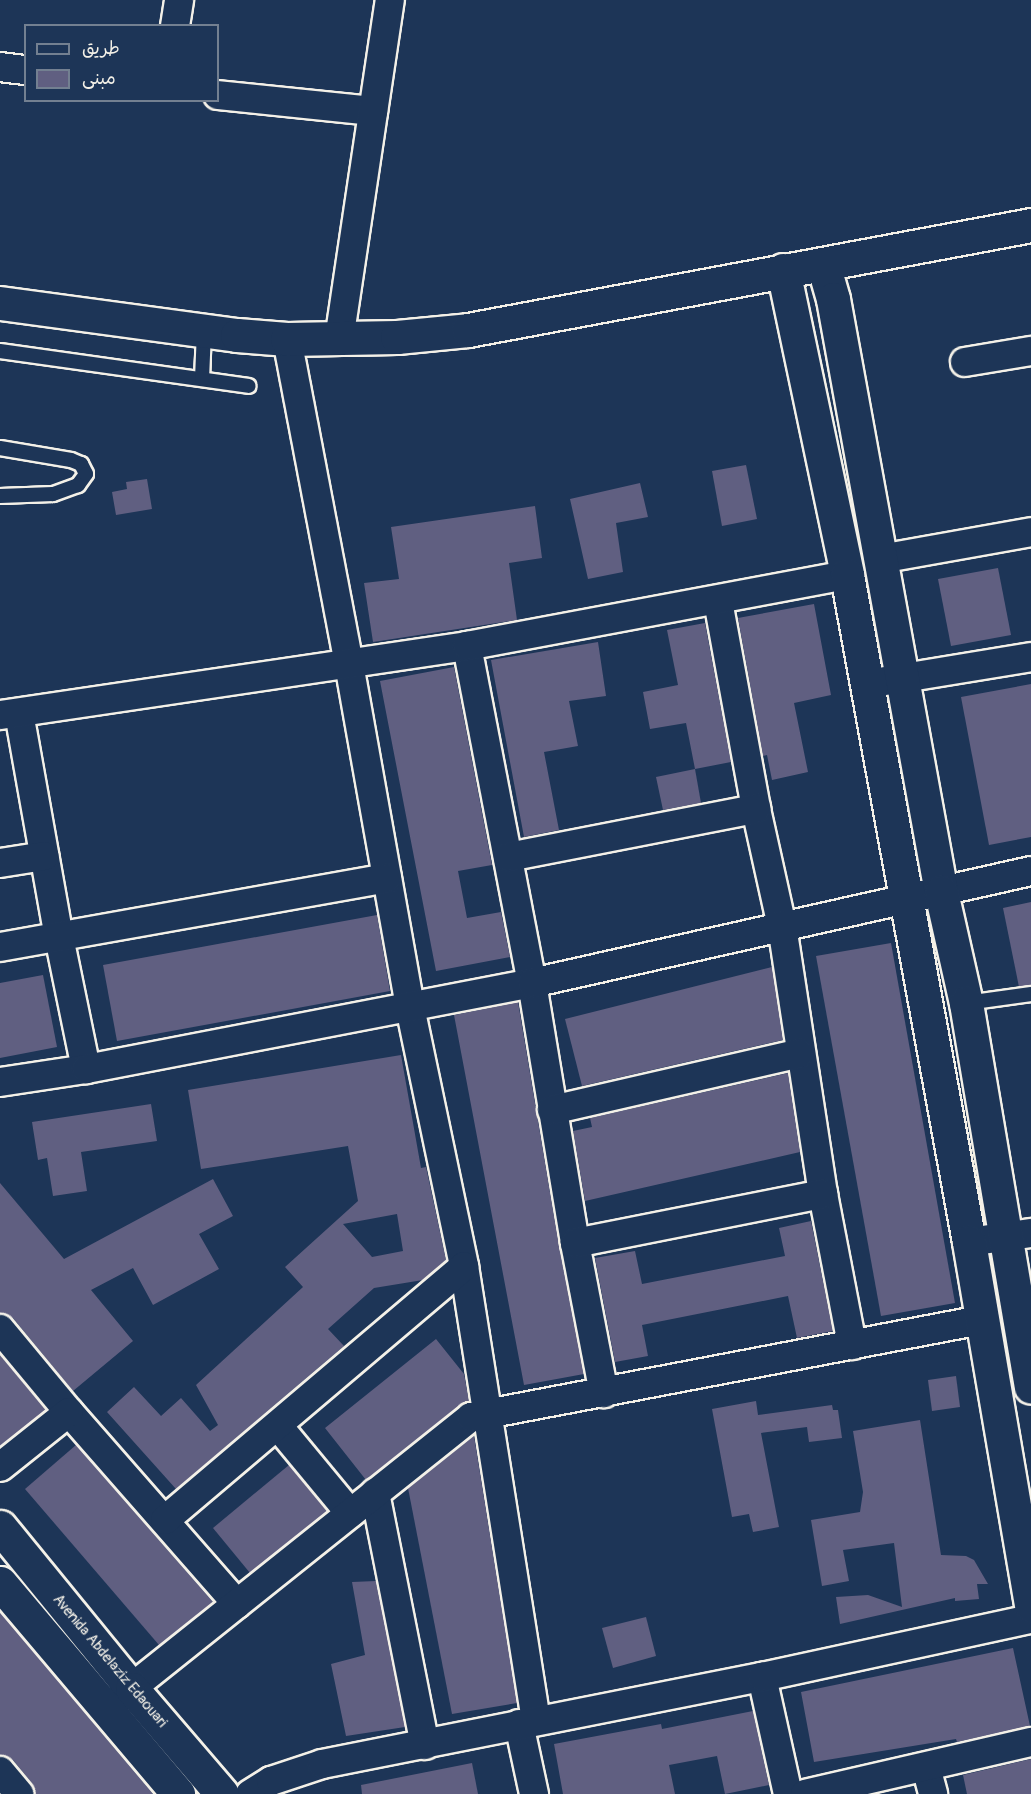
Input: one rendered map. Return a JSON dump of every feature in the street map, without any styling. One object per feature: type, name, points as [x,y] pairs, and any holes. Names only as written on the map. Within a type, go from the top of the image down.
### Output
[{"type":"street","points":[[175,24],[179,0]]},
{"type":"street","points":[[339,340],[390,0]]},
{"type":"street","points":[[0,67],[24,70]]},
{"type":"street","points":[[219,95],[373,111]]},
{"type":"street","points":[[0,303],[204,331],[287,339],[398,338],[468,330],[1031,225]]},
{"type":"street","points":[[824,264],[833,298],[941,892],[1017,1235],[1031,1387]]},
{"type":"street","points":[[783,270],[847,574],[904,898],[969,1242],[1031,1606]]},
{"type":"street","points":[[287,339],[349,664],[410,1007],[464,1266],[489,1412],[534,1794]]},
{"type":"street","points":[[965,362],[1031,351]]},
{"type":"street","points":[[880,559],[1031,532]]},
{"type":"street","points":[[86,1069],[58,937],[44,856],[9,714],[467,646],[718,601],[847,574]]},
{"type":"street","points":[[718,601],[756,809],[782,926],[823,1194],[852,1345]]},
{"type":"street","points":[[467,646],[532,982],[575,1243],[604,1393]]},
{"type":"street","points":[[867,684],[903,680],[1031,657]]},
{"type":"street","points":[[508,857],[756,809]]},
{"type":"street","points":[[0,863],[44,856]]},
{"type":"street","points":[[0,1082],[86,1069],[410,1007],[1031,871]]},
{"type":"street","points":[[0,947],[387,878]]},
{"type":"street","points":[[552,1110],[800,1053]]},
{"type":"street","points":[[575,1243],[823,1194]]},
{"type":"street","points":[[969,1242],[1017,1235]]},
{"type":"street","points":[[165,1520],[464,1266]]},
{"type":"street","points":[[119,1698],[462,1422],[489,1412],[604,1393],[981,1320]]},
{"type":"street","points":[[0,1329],[69,1412],[237,1604]]},
{"type":"street","points":[[0,1467],[69,1412]]},
{"type":"street","points":[[278,1426],[350,1513]]},
{"type":"street","points":[[375,1493],[425,1745]]},
{"type":"street","name":"Avenida Abdelaziz Edaouari","points":[[0,1527],[119,1698],[178,1794]]},
{"type":"street","name":"Avenida Abdelaziz Edaouari","points":[[0,1583],[222,1794]]},
{"type":"street","points":[[250,1794],[296,1771],[527,1722],[762,1677],[1031,1619]]},
{"type":"street","points":[[762,1677],[788,1794]]},
{"type":"street","points":[[805,1794],[929,1781],[1031,1742]]},
{"type":"street","points":[[0,1771],[19,1794]]},
{"type":"lane","points":[[202,379],[204,331]]},
{"type":"lane","points":[[0,351],[249,386]]},
{"type":"lane","points":[[0,448],[71,460],[81,464],[86,474],[78,485],[53,494],[0,496]]},
{"type":"lane","points":[[966,1003],[1031,994]]},
{"type":"building","points":[[746,465],[757,519],[722,526],[712,471]]},
{"type":"building","points":[[147,479],[152,509],[116,515],[112,492],[127,489],[126,482]]},
{"type":"building","points":[[640,483],[648,517],[616,523],[623,572],[588,579],[570,499]]},
{"type":"building","points":[[535,506],[542,558],[509,563],[517,620],[373,642],[364,583],[399,579],[391,527]]},
{"type":"building","points":[[998,568],[1011,635],[951,646],[938,579]]},
{"type":"building","points":[[814,604],[831,695],[794,703],[808,772],[772,780],[767,755],[763,756],[738,618]]},
{"type":"building","points":[[705,623],[731,762],[695,769],[686,723],[650,729],[643,692],[678,685],[667,630]]},
{"type":"building","points":[[598,642],[606,696],[569,701],[578,746],[544,752],[559,830],[524,837],[491,660]]},
{"type":"building","points":[[454,667],[492,865],[458,871],[467,918],[501,912],[510,957],[436,971],[380,681]]},
{"type":"building","points":[[1031,684],[1031,837],[989,845],[961,697]]},
{"type":"building","points":[[695,769],[701,803],[663,810],[656,777]]},
{"type":"building","points":[[1031,902],[1031,985],[1019,987],[1003,908]]},
{"type":"building","points":[[377,915],[390,991],[117,1041],[103,965]]},
{"type":"building","points":[[891,943],[955,1303],[881,1316],[816,956]]},
{"type":"building","points":[[772,967],[783,1040],[582,1086],[565,1019]]},
{"type":"building","points":[[43,975],[57,1047],[0,1058],[0,983]]},
{"type":"building","points":[[518,1002],[559,1246],[584,1374],[524,1385],[454,1015]]},
{"type":"building","points":[[401,1055],[421,1168],[426,1167],[446,1260],[423,1280],[374,1288],[328,1329],[344,1346],[176,1489],[107,1412],[134,1387],[161,1416],[181,1398],[210,1431],[218,1425],[196,1385],[303,1287],[285,1267],[358,1201],[348,1146],[201,1169],[188,1090]],"holes":[[[397,1214],[403,1251],[372,1257],[343,1224]]]},
{"type":"building","points":[[788,1073],[800,1152],[585,1201],[573,1131],[592,1127],[590,1118]]},
{"type":"building","points":[[151,1104],[157,1141],[81,1152],[87,1191],[53,1196],[47,1158],[38,1160],[32,1122]]},
{"type":"building","points":[[213,1179],[233,1216],[199,1234],[219,1269],[153,1305],[133,1268],[91,1290],[133,1341],[73,1391],[13,1318],[0,1313],[0,1183],[64,1259]]},
{"type":"building","points":[[811,1221],[833,1331],[797,1338],[788,1296],[642,1325],[648,1356],[615,1362],[595,1258],[635,1251],[642,1284],[785,1256],[779,1228]]},
{"type":"building","points":[[436,1339],[464,1374],[469,1401],[461,1404],[366,1480],[325,1428]]},
{"type":"building","points":[[0,1355],[46,1410],[0,1446]]},
{"type":"building","points":[[956,1376],[960,1407],[932,1411],[928,1380]]},
{"type":"building","points":[[756,1401],[758,1415],[832,1405],[833,1410],[838,1410],[842,1438],[809,1442],[807,1427],[761,1433],[779,1527],[753,1532],[749,1514],[732,1517],[712,1409]]},
{"type":"building","points":[[920,1420],[941,1555],[966,1556],[974,1560],[988,1584],[977,1584],[979,1599],[955,1601],[955,1598],[840,1624],[836,1597],[868,1595],[902,1607],[894,1543],[843,1550],[849,1581],[822,1586],[811,1520],[860,1512],[863,1492],[853,1431]]},
{"type":"building","points":[[474,1436],[517,1703],[452,1714],[408,1488]]},
{"type":"building","points":[[76,1445],[213,1602],[159,1645],[25,1489]]},
{"type":"building","points":[[289,1465],[327,1511],[250,1573],[213,1528]]},
{"type":"building","points":[[376,1581],[405,1727],[346,1736],[331,1664],[365,1655],[352,1582]]},
{"type":"building","points":[[0,1612],[153,1794],[35,1794],[32,1783],[13,1760],[0,1755]]},
{"type":"building","points":[[646,1617],[656,1656],[613,1668],[602,1628]]},
{"type":"building","points":[[1013,1648],[1030,1726],[957,1742],[956,1739],[814,1762],[801,1692]]},
{"type":"building","points":[[753,1711],[769,1785],[725,1794],[717,1756],[669,1765],[675,1794],[563,1794],[554,1744],[661,1724],[662,1729]]},
{"type":"building","points":[[1031,1759],[1031,1794],[967,1794],[963,1775]]},
{"type":"building","points":[[472,1763],[478,1794],[362,1794],[361,1785]]}]
